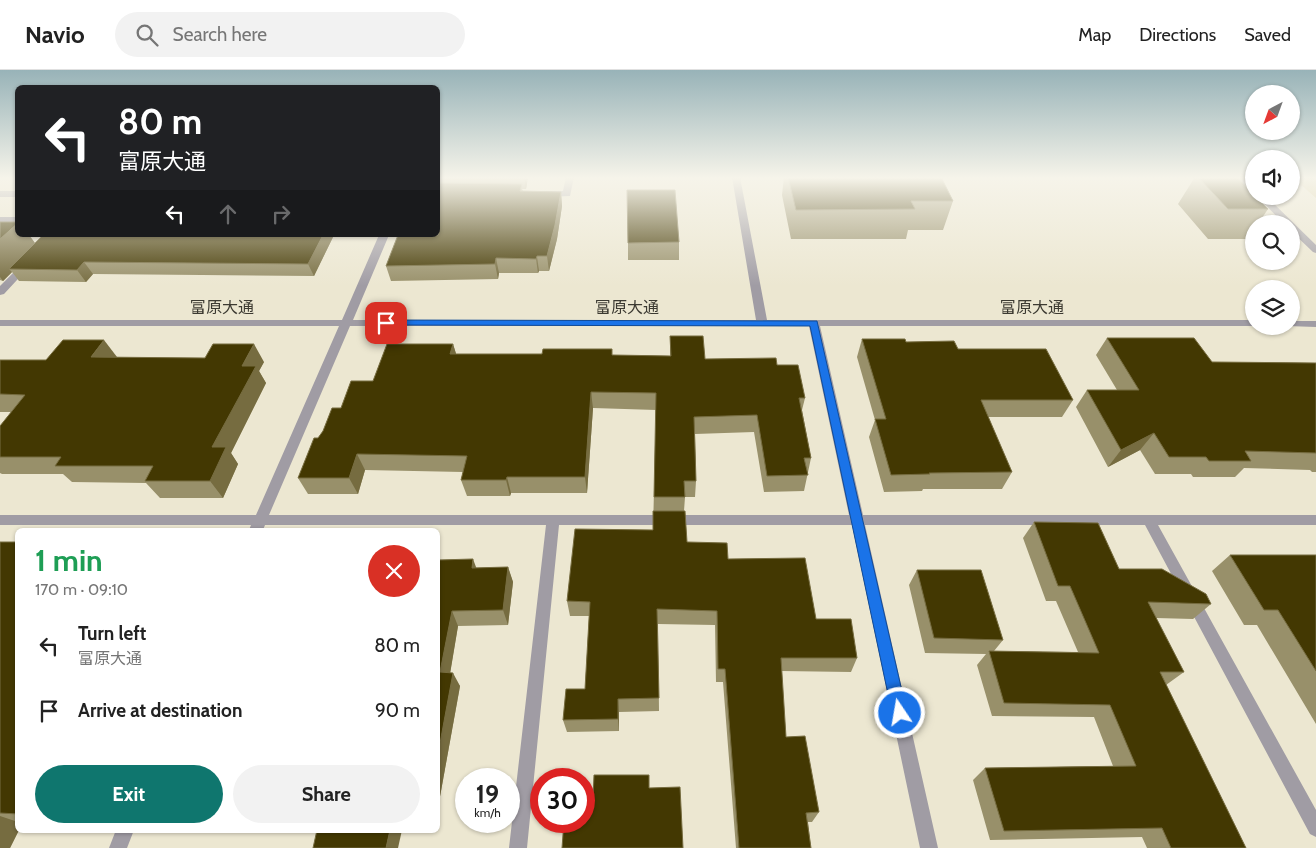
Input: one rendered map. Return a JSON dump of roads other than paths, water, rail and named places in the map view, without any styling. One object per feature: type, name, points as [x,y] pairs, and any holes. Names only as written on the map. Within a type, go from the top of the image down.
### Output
[{"type":"street","points":[[742,213],[762,323]]},
{"type":"street","points":[[0,220],[15,220]]},
{"type":"street","points":[[1300,235],[1316,250]]},
{"type":"street","points":[[258,526],[383,237]]},
{"type":"street","points":[[0,292],[35,256]]},
{"type":"street","name":"富原大通","points":[[0,323],[1245,324]]},
{"type":"street","points":[[814,323],[929,848]]},
{"type":"street","points":[[1300,324],[1316,324]]},
{"type":"street","points":[[518,848],[552,519]]},
{"type":"street","points":[[1,521],[258,526],[552,519],[1316,520]]},
{"type":"street","points":[[1148,519],[1309,802],[1316,828]]},
{"type":"street","points":[[118,848],[124,833]]}]
